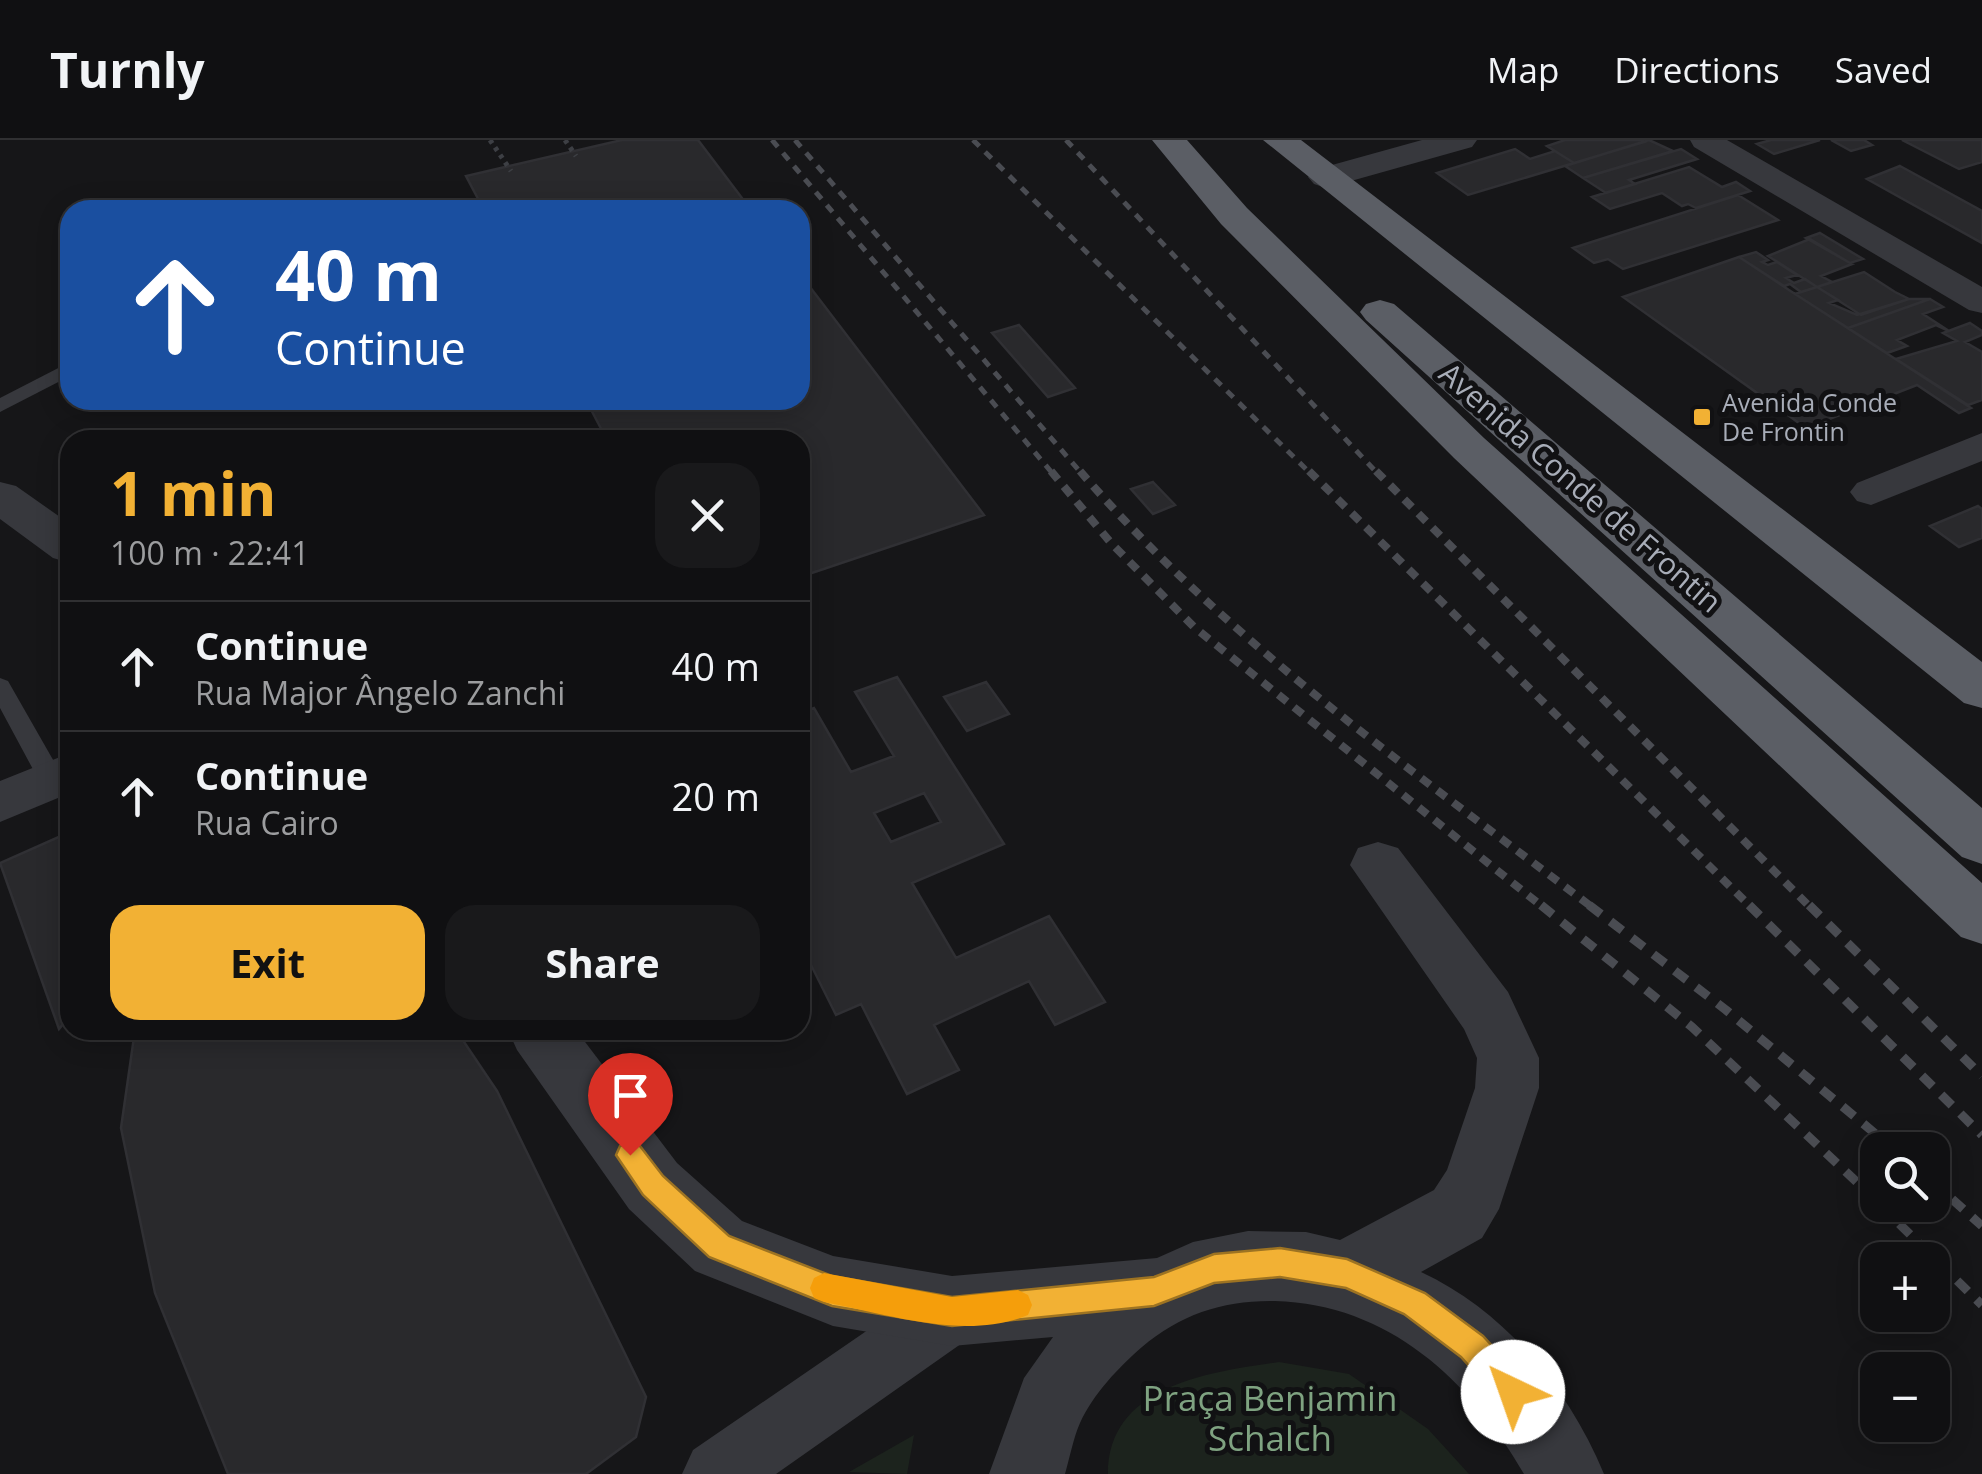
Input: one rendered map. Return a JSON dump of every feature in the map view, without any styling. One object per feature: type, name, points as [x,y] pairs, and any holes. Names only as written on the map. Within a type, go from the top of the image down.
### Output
[{"type":"highway","points":[[1172,140],[1234,216],[1469,448],[1982,919]]},
{"type":"highway","name":"Avenida Conde de Frontin","points":[[1172,140],[1372,304],[1982,842]]},
{"type":"highway","points":[[1282,141],[1982,690]]},
{"type":"street","points":[[1326,177],[1460,140]]},
{"type":"street","points":[[1705,140],[1982,302]]},
{"type":"street","points":[[1870,492],[1982,446]]},
{"type":"street","points":[[0,498],[60,540]]},
{"type":"street","points":[[0,802],[60,776]]},
{"type":"street","points":[[1347,1274],[1458,1214],[1475,1186],[1507,1088],[1508,1058],[1486,1011],[1378,865]]},
{"type":"street","points":[[547,1040],[653,1186],[719,1247],[832,1291],[952,1311],[1154,1292]]},
{"type":"street","points":[[1028,1474],[1054,1397],[1098,1335],[1154,1292],[1214,1268],[1280,1262],[1347,1274],[1414,1304],[1472,1346],[1534,1415],[1566,1474]]},
{"type":"street","points":[[730,1470],[952,1311]]},
{"type":"lane","points":[[0,406],[60,373]]},
{"type":"lane","points":[[0,687],[60,776]]},
{"type":"path","points":[[490,140],[511,171]]},
{"type":"path","points":[[565,140],[576,156]]},
{"type":"green space","name":"Praça Benjamin Schalch","points":[[1279,1362],[1349,1374],[1428,1429],[1469,1474],[1108,1474],[1113,1444],[1125,1420],[1144,1402],[1195,1378]]},
{"type":"green space","points":[[914,1435],[907,1474],[849,1472]]},
{"type":"building","points":[[622,140],[698,140],[743,200],[479,200],[466,176]]},
{"type":"building","points":[[1565,140],[1644,142],[1574,163],[1547,146]]},
{"type":"building","points":[[1649,140],[1673,151],[1583,178],[1565,166]]},
{"type":"building","points":[[1771,140],[1820,140],[1774,154],[1757,144]]},
{"type":"building","points":[[1831,140],[1864,140],[1872,145],[1851,151]]},
{"type":"building","points":[[1902,140],[1982,140],[1982,162],[1959,169]]},
{"type":"building","points":[[1515,149],[1530,159],[1555,151],[1574,163],[1468,195],[1437,173]]},
{"type":"building","points":[[1681,149],[1697,159],[1629,180],[1635,184],[1606,193],[1583,178]]},
{"type":"building","points":[[1900,166],[1982,211],[1982,243],[1867,179]]},
{"type":"building","points":[[1689,167],[1722,187],[1736,182],[1750,191],[1696,208],[1682,206],[1662,193],[1610,209],[1592,197]]},
{"type":"building","points":[[1738,195],[1778,220],[1623,269],[1608,259],[1594,263],[1573,248]]},
{"type":"building","points":[[1820,233],[1863,259],[1850,263],[1806,238]]},
{"type":"building","points":[[1810,239],[1852,264],[1821,276],[1832,282],[1817,287],[1768,256]]},
{"type":"building","points":[[1756,252],[1768,260],[1762,262],[1777,262],[1797,275],[1786,278],[1794,283],[1805,279],[1817,287],[1801,292],[1790,284],[1784,286],[1739,257]]},
{"type":"building","points":[[1739,257],[1971,408],[1959,413],[1917,385],[1806,428],[1623,297]]},
{"type":"building","points":[[1864,272],[1909,299],[1861,315],[1817,287]]},
{"type":"building","points":[[810,287],[984,515],[810,574],[810,430],[602,430],[591,410],[810,410]]},
{"type":"building","points":[[1817,287],[1838,300],[1829,303],[1857,315],[1909,299],[1930,299],[1848,328],[1795,294]]},
{"type":"building","points":[[1930,299],[1943,307],[1923,314],[1949,331],[1936,325],[1897,340],[1907,346],[1887,353],[1848,328]]},
{"type":"building","points":[[1970,323],[1982,331],[1982,335],[1965,342],[1982,352],[1982,400],[1968,405],[1896,359],[1957,341],[1943,333]]},
{"type":"building","points":[[1019,325],[1075,388],[1048,397],[992,333]]},
{"type":"building","points":[[1153,482],[1175,505],[1153,514],[1131,489]]},
{"type":"building","points":[[1978,506],[1982,509],[1982,538],[1959,547],[1930,526]]},
{"type":"building","points":[[897,677],[1004,844],[912,883],[956,958],[1049,916],[1105,1002],[1055,1025],[1029,981],[934,1025],[959,1070],[907,1094],[861,1004],[836,1015],[810,963],[810,709],[814,708],[851,772],[894,756],[855,692]],"holes":[[[924,793],[941,822],[891,842],[874,813]]]},
{"type":"building","points":[[986,682],[1009,714],[967,731],[944,697]]},
{"type":"building","points":[[60,836],[59,1029],[0,863]]},
{"type":"building","points":[[134,1040],[463,1040],[497,1091],[646,1397],[636,1437],[586,1474],[228,1474],[155,1293],[121,1128]]},
{"type":"railway","points":[[772,140],[1053,474]]},
{"type":"railway","points":[[795,140],[1082,474]]},
{"type":"railway","points":[[973,140],[1311,474]]},
{"type":"railway","points":[[1066,140],[1378,474]]},
{"type":"railway","points":[[1051,471],[1111,543],[1194,627],[1544,908]]},
{"type":"railway","points":[[1080,471],[1137,533],[1260,649],[1391,755],[1593,908]]},
{"type":"railway","points":[[1309,471],[1752,908]]},
{"type":"railway","points":[[1376,471],[1811,908]]},
{"type":"railway","points":[[1541,905],[1692,1027],[1860,1185]]},
{"type":"railway","points":[[1589,905],[1726,1010],[1873,1132]]},
{"type":"railway","points":[[1749,905],[1982,1135]]},
{"type":"railway","points":[[1809,905],[1982,1076]]},
{"type":"railway","points":[[1950,1197],[1982,1226]]},
{"type":"railway","points":[[1897,1222],[1982,1305]]},
{"type":"slow traffic","points":[[824,1288],[952,1311],[1018,1305]]},
{"type":"place","name":"Avenida Conde De Frontin","points":[[1702,417]]},
{"type":"route","points":[[630,1155],[653,1186],[719,1247],[832,1291],[952,1311],[1154,1292],[1214,1268],[1280,1262],[1347,1274],[1414,1304],[1472,1346],[1513,1392]]}]
